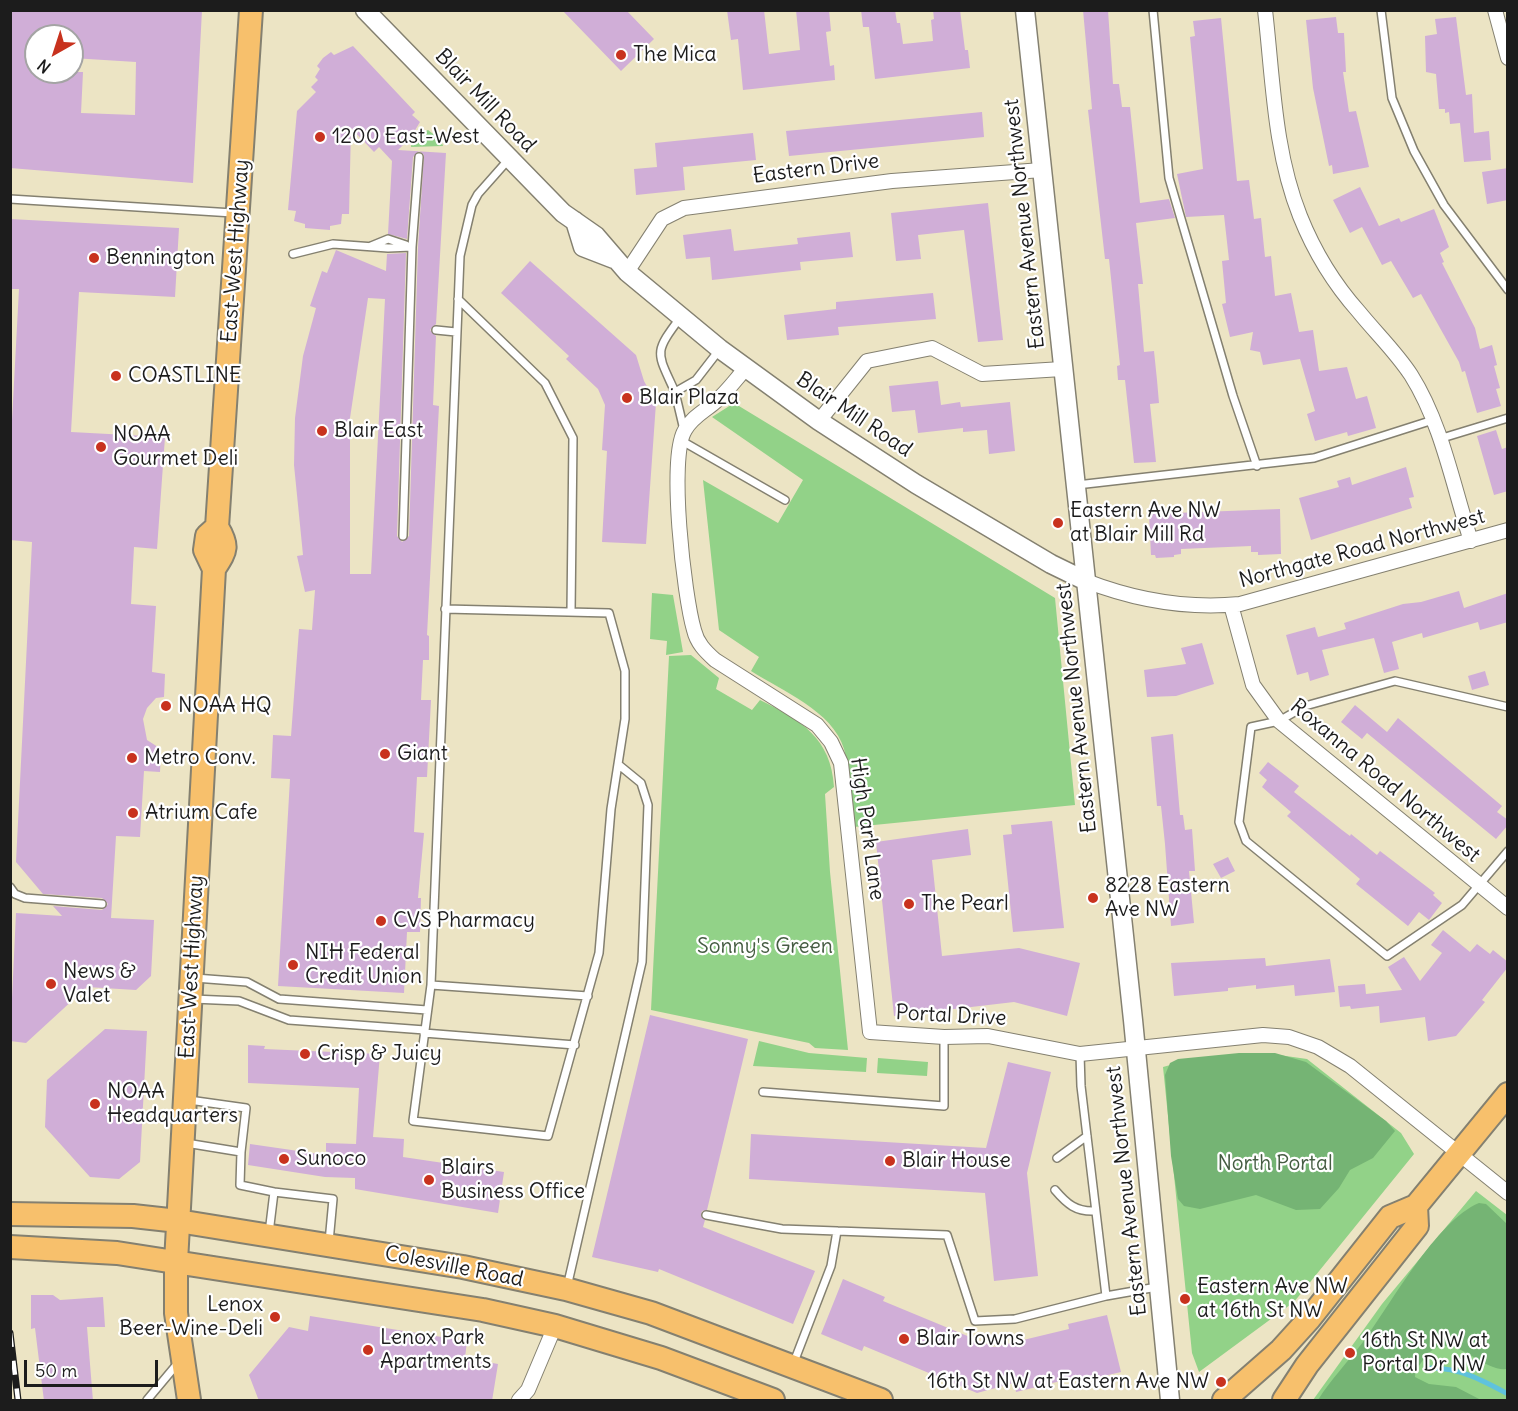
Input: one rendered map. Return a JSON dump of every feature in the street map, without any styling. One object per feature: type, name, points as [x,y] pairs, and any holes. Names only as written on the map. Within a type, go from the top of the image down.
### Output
[{"type":"main road","name":"East-West Highway","points":[[189,1401],[176,1313],[176,1262],[214,570],[205,550],[207,536],[217,527],[251,10]]},
{"type":"main road","points":[[1224,1401],[1281,1350],[1310,1318],[1390,1217],[1416,1206],[1508,1094]]},
{"type":"main road","points":[[1284,1401],[1313,1356],[1417,1226],[1416,1206]]},
{"type":"main road","name":"Colesville Road","points":[[10,1214],[133,1216],[178,1221],[463,1267],[567,1289],[651,1313],[881,1401]]},
{"type":"main road","name":"Colesville Road","points":[[10,1247],[111,1252],[483,1310],[555,1326],[661,1358],[765,1399]]},
{"type":"street","name":"Blair Mill Road","points":[[365,10],[508,159],[574,221],[583,247],[621,266],[720,349],[819,421],[925,489],[1051,564],[1086,581]]},
{"type":"street","name":"Eastern Avenue Northwest","points":[[1025,10],[1136,1047],[1170,1401]]},
{"type":"street","points":[[1266,10],[1280,142],[1288,180],[1301,217],[1333,279],[1412,376],[1433,420],[1471,541]]},
{"type":"street","points":[[1495,10],[1508,58]]},
{"type":"street","name":"Eastern Drive","points":[[621,266],[662,219],[684,208],[892,181],[1042,170]]},
{"type":"street","points":[[819,421],[867,361],[932,348],[982,374],[1062,369]]},
{"type":"street","points":[[683,436],[700,412],[721,396],[746,368]]},
{"type":"street","name":"High Park Lane","points":[[683,436],[678,463],[682,566],[694,632],[700,646],[715,660],[817,725],[831,742],[840,763],[870,1032]]},
{"type":"street","name":"Northgate Road Northwest","points":[[1086,581],[1122,594],[1140,597],[1191,605],[1231,605],[1258,601],[1508,530]]},
{"type":"street","name":"Roxanna Road Northwest","points":[[1231,605],[1253,685],[1279,721],[1508,908]]},
{"type":"street","name":"Portal Drive","points":[[870,1032],[945,1037],[988,1036],[1080,1054],[1263,1035],[1289,1037],[1318,1047],[1350,1066],[1508,1193]]},
{"type":"street","points":[[519,1401],[528,1390],[542,1361],[555,1326]]},
{"type":"lane","points":[[1153,10],[1169,178],[1233,396],[1257,466]]},
{"type":"lane","points":[[1381,10],[1392,98],[1414,151],[1444,205],[1508,290]]},
{"type":"lane","points":[[404,536],[412,247],[419,157]]},
{"type":"lane","points":[[446,609],[609,613],[625,671],[625,719],[611,809],[599,953],[548,1136],[413,1121],[431,985],[460,256],[472,205],[483,185],[508,159]]},
{"type":"lane","points":[[10,198],[239,213]]},
{"type":"lane","points":[[293,254],[333,244],[412,247]]},
{"type":"lane","points":[[458,299],[545,382],[573,438],[571,612]]},
{"type":"lane","points":[[681,317],[659,350],[659,356],[675,392],[683,436],[785,500]]},
{"type":"lane","points":[[436,330],[456,332]]},
{"type":"lane","points":[[675,392],[696,380],[720,349]]},
{"type":"lane","points":[[1439,439],[1508,418]]},
{"type":"lane","points":[[1076,485],[1314,458],[1433,420]]},
{"type":"lane","points":[[1508,707],[1395,681],[1305,706],[1279,721],[1251,727],[1239,822],[1246,841],[1387,956],[1462,905],[1508,851]]},
{"type":"lane","points":[[567,1289],[642,962],[648,805],[641,783],[619,765]]},
{"type":"lane","points":[[10,886],[15,894],[25,898],[102,904]]},
{"type":"lane","points":[[191,988],[247,982],[279,999],[427,1010]]},
{"type":"lane","points":[[431,985],[588,996]]},
{"type":"lane","points":[[191,988],[239,1001],[289,1020],[575,1045]]},
{"type":"lane","points":[[763,1092],[944,1106],[945,1037]]},
{"type":"lane","points":[[1080,1054],[1095,1211],[1106,1296]]},
{"type":"lane","points":[[185,1100],[246,1108],[240,1185],[274,1192],[333,1198],[329,1245]]},
{"type":"lane","points":[[1058,1158],[1087,1136]]},
{"type":"lane","points":[[183,1142],[241,1152]]},
{"type":"lane","points":[[1055,1190],[1068,1205],[1085,1212],[1095,1211]]},
{"type":"lane","points":[[269,1235],[274,1192]]},
{"type":"lane","points":[[706,1215],[782,1229],[947,1236],[975,1321],[1016,1319],[1106,1296],[1160,1286]]},
{"type":"lane","points":[[793,1366],[831,1266],[837,1231]]},
{"type":"lane","points":[[147,1401],[182,1359]]},
{"type":"green space","points":[[428,130],[441,140],[443,146],[411,147],[412,139]]},
{"type":"green space","points":[[734,403],[1055,598],[1075,805],[854,827],[848,768],[844,749],[838,736],[818,713],[805,703],[751,671],[759,657],[719,630],[703,480],[778,523],[803,480],[712,417]]},
{"type":"green space","points":[[652,593],[673,595],[683,652],[666,655],[667,641],[650,639]]},
{"type":"green space","name":"Sonny's Green","points":[[691,655],[719,678],[716,689],[752,710],[760,700],[788,715],[811,733],[827,756],[834,787],[825,794],[830,872],[848,1050],[815,1048],[809,1043],[651,1010],[669,656]]},
{"type":"green space","points":[[759,1041],[809,1053],[867,1058],[866,1072],[753,1066]]},
{"type":"green space","points":[[1239,1053],[1275,1053],[1306,1062],[1386,1121],[1395,1131],[1373,1158],[1350,1170],[1339,1188],[1320,1209],[1296,1210],[1256,1195],[1200,1209],[1184,1206],[1178,1199],[1171,1156],[1165,1075],[1170,1063],[1178,1059]]},
{"type":"green space","name":"North Portal","points":[[1265,1053],[1307,1059],[1401,1133],[1414,1154],[1294,1302],[1199,1372],[1192,1353],[1163,1067],[1192,1059]]},
{"type":"green space","points":[[878,1058],[928,1062],[927,1076],[877,1073]]},
{"type":"green space","points":[[1476,1191],[1507,1215],[1507,1400],[1313,1400],[1382,1304]]},
{"type":"green space","points":[[1479,1203],[1486,1204],[1507,1224],[1507,1369],[1496,1368],[1464,1351],[1443,1346],[1433,1350],[1423,1360],[1416,1370],[1415,1377],[1429,1384],[1456,1387],[1481,1400],[1318,1400],[1363,1342],[1431,1245],[1463,1213]]},
{"type":"building","points":[[10,10],[202,10],[193,183],[10,168]]},
{"type":"building","name":"The Mica","points":[[562,10],[626,10],[654,39],[621,71]]},
{"type":"building","points":[[727,10],[764,10],[769,54],[800,50],[796,10],[829,10],[831,31],[826,32],[830,66],[834,65],[835,80],[743,90],[738,39],[731,40]]},
{"type":"building","points":[[861,10],[895,10],[897,23],[900,23],[903,44],[933,41],[931,20],[934,19],[933,10],[960,10],[965,50],[968,50],[970,68],[875,79],[869,27],[863,27]]},
{"type":"building","points":[[1083,10],[1108,10],[1113,84],[1119,84],[1122,107],[1130,107],[1140,203],[1169,199],[1175,218],[1136,223],[1143,284],[1138,284],[1144,352],[1154,351],[1159,403],[1150,404],[1156,462],[1134,463],[1125,380],[1118,380],[1117,366],[1120,365],[1109,259],[1105,259],[1088,110],[1092,109]]},
{"type":"building","points":[[1336,17],[1338,33],[1344,33],[1346,72],[1343,72],[1349,112],[1356,111],[1369,167],[1333,174],[1332,165],[1329,166],[1313,88],[1306,20]]},
{"type":"building","points":[[1456,17],[1466,95],[1472,94],[1474,133],[1489,131],[1491,160],[1464,162],[1460,123],[1450,124],[1449,112],[1445,113],[1445,109],[1439,109],[1436,74],[1426,72],[1425,36],[1437,34],[1435,19]]},
{"type":"building","points":[[1221,18],[1237,181],[1249,180],[1254,219],[1261,218],[1265,257],[1271,256],[1275,296],[1291,293],[1299,332],[1313,330],[1319,371],[1347,367],[1356,399],[1367,396],[1376,428],[1348,436],[1347,432],[1315,441],[1307,414],[1315,411],[1300,359],[1263,365],[1260,352],[1250,350],[1253,332],[1230,337],[1222,304],[1226,303],[1222,261],[1229,260],[1224,215],[1186,217],[1177,174],[1203,169],[1190,37],[1195,36],[1193,21]]},
{"type":"building","name":"1200 East-West","points":[[353,46],[415,112],[412,115],[420,122],[411,137],[398,150],[419,151],[413,157],[407,239],[388,234],[392,161],[379,147],[374,152],[351,128],[349,214],[342,214],[341,224],[330,226],[330,230],[305,228],[305,224],[294,221],[296,211],[288,210],[297,111],[316,92],[311,87],[318,80],[315,77],[320,69],[317,66],[331,52],[334,55]]},
{"type":"building","points":[[982,112],[984,137],[789,156],[786,131]]},
{"type":"building","points":[[753,133],[756,160],[683,167],[685,190],[636,195],[634,169],[657,167],[655,143]]},
{"type":"building","points":[[419,151],[446,153],[436,324],[430,330],[436,336],[433,405],[439,406],[427,635],[429,636],[429,660],[423,660],[421,700],[431,700],[427,777],[417,777],[414,832],[424,833],[418,898],[421,898],[420,932],[407,932],[404,993],[278,986],[290,779],[271,778],[273,735],[291,736],[299,629],[312,630],[315,590],[305,592],[297,556],[303,555],[294,465],[295,418],[303,356],[316,308],[310,306],[322,271],[327,273],[336,250],[386,271],[387,254],[406,253],[397,536],[402,542],[409,536],[418,247],[424,155]],"holes":[[[368,298],[385,299],[371,574],[350,574],[350,418]]]},
{"type":"building","points":[[1508,168],[1508,200],[1487,204],[1482,172]]},
{"type":"building","points":[[1360,187],[1379,226],[1399,218],[1401,222],[1434,209],[1449,247],[1440,253],[1444,262],[1442,263],[1475,328],[1480,349],[1492,345],[1497,365],[1494,366],[1500,388],[1496,389],[1501,406],[1477,413],[1465,371],[1462,372],[1459,362],[1421,294],[1413,298],[1391,261],[1382,265],[1362,227],[1350,233],[1333,200]]},
{"type":"building","points":[[988,203],[1003,340],[978,342],[964,230],[918,235],[921,259],[896,261],[891,213]]},
{"type":"building","points":[[10,219],[179,228],[175,297],[79,292],[71,432],[165,437],[157,549],[134,547],[131,604],[156,606],[152,672],[165,674],[164,697],[156,698],[147,708],[143,719],[147,740],[161,749],[160,772],[144,771],[140,837],[116,836],[111,918],[154,920],[151,976],[136,990],[87,987],[26,1043],[10,1041],[16,913],[62,916],[53,906],[102,910],[108,904],[102,898],[43,894],[16,862],[32,542],[10,540],[10,458],[19,289],[10,289]]},
{"type":"building","points":[[731,229],[734,251],[798,244],[797,238],[850,232],[853,257],[800,262],[801,270],[712,280],[710,257],[686,259],[683,235]]},
{"type":"building","name":"Blair Plaza","points":[[530,261],[636,355],[644,381],[656,403],[646,544],[602,542],[607,451],[602,450],[605,405],[598,389],[566,359],[569,356],[501,293]]},
{"type":"building","points":[[933,293],[936,319],[838,327],[839,335],[787,340],[784,315],[836,309],[836,302]]},
{"type":"building","points":[[938,381],[941,405],[960,402],[961,407],[1010,402],[1015,451],[989,454],[987,430],[963,432],[963,428],[918,433],[915,410],[892,412],[889,386]]},
{"type":"building","points":[[1496,430],[1502,449],[1508,447],[1508,491],[1494,495],[1477,436]]},
{"type":"building","points":[[1406,467],[1414,497],[1409,498],[1412,508],[1311,540],[1299,498],[1339,487],[1337,481],[1350,477],[1352,485]]},
{"type":"building","points":[[1280,509],[1281,554],[1258,555],[1258,552],[1251,552],[1251,546],[1181,549],[1181,554],[1174,555],[1174,557],[1156,558],[1155,555],[1151,555],[1149,514]]},
{"type":"building","points":[[1459,591],[1464,608],[1508,593],[1508,622],[1480,630],[1478,622],[1423,638],[1422,633],[1392,642],[1399,669],[1384,673],[1374,638],[1322,650],[1329,675],[1310,681],[1308,672],[1297,675],[1286,635],[1315,627],[1318,637],[1346,629],[1344,623],[1403,604],[1421,602]]},
{"type":"building","points":[[1202,643],[1214,684],[1176,696],[1147,697],[1144,670],[1186,664],[1181,648]]},
{"type":"building","points":[[1485,671],[1489,685],[1472,690],[1468,676]]},
{"type":"building","points":[[1355,705],[1387,732],[1398,718],[1502,806],[1497,812],[1508,820],[1508,825],[1496,839],[1367,733],[1362,739],[1341,722]]},
{"type":"building","points":[[1173,734],[1180,815],[1183,815],[1185,830],[1192,829],[1195,871],[1189,871],[1194,923],[1171,926],[1161,806],[1157,806],[1151,737]]},
{"type":"building","points":[[1268,762],[1299,786],[1294,792],[1342,830],[1350,836],[1351,834],[1377,855],[1380,851],[1435,893],[1433,895],[1442,903],[1429,920],[1419,912],[1408,926],[1356,884],[1360,879],[1287,816],[1291,812],[1262,787],[1267,780],[1259,773]]},
{"type":"building","points":[[1052,821],[1064,928],[1013,932],[1003,835],[1012,834],[1011,825]]},
{"type":"building","name":"The Pearl","points":[[968,829],[971,855],[932,860],[942,956],[1019,948],[1080,963],[1067,1016],[1014,1002],[894,1016],[876,842]]},
{"type":"building","points":[[1228,857],[1235,871],[1221,878],[1213,864]]},
{"type":"building","points":[[1443,930],[1470,952],[1477,944],[1490,954],[1493,950],[1508,962],[1508,967],[1482,1000],[1485,1002],[1456,1036],[1428,1041],[1425,1017],[1380,1023],[1379,1006],[1351,1009],[1350,1006],[1340,1007],[1338,986],[1365,984],[1366,994],[1402,990],[1388,967],[1404,957],[1420,981],[1442,953],[1431,945]]},
{"type":"building","points":[[1265,958],[1266,966],[1330,959],[1335,992],[1295,996],[1294,985],[1256,989],[1256,985],[1228,988],[1228,991],[1174,996],[1171,963]]},
{"type":"building","points":[[650,1015],[748,1039],[707,1210],[702,1211],[701,1216],[705,1220],[703,1227],[815,1271],[793,1324],[659,1269],[658,1272],[592,1257]]},
{"type":"building","name":"NOAA Headquarters","points":[[105,1029],[147,1031],[140,1162],[119,1179],[90,1177],[45,1127],[47,1080]]},
{"type":"building","points":[[248,1045],[265,1046],[264,1049],[380,1054],[373,1137],[404,1139],[403,1157],[504,1172],[498,1213],[355,1189],[355,1178],[325,1177],[248,1165],[250,1144],[326,1155],[326,1143],[356,1144],[359,1088],[248,1083]]},
{"type":"building","name":"Blair House","points":[[1008,1062],[1051,1072],[1027,1173],[1038,1276],[994,1281],[985,1193],[749,1179],[751,1134],[986,1148]]},
{"type":"building","name":"Blair Towns","points":[[843,1279],[885,1297],[883,1301],[994,1347],[1069,1329],[1068,1324],[1107,1315],[1121,1372],[1083,1381],[1081,1376],[1016,1392],[1014,1383],[977,1393],[864,1346],[862,1351],[821,1334]]},
{"type":"building","points":[[31,1295],[53,1295],[60,1300],[103,1297],[105,1327],[87,1327],[93,1401],[44,1401],[35,1328],[31,1329]]},
{"type":"building","name":"Lenox Park Apartments","points":[[310,1316],[467,1341],[465,1358],[498,1364],[492,1401],[259,1401],[249,1375],[289,1327],[308,1331]]},
{"type":"waterway","points":[[1431,1368],[1461,1373],[1508,1394]]},
{"type":"railway","points":[[10,1333],[18,1400]]},
{"type":"place","name":"The Mica","points":[[621,55]]},
{"type":"place","name":"1200 East-West","points":[[320,137]]},
{"type":"place","name":"Bennington","points":[[94,258]]},
{"type":"place","name":"COASTLINE","points":[[116,376]]},
{"type":"place","name":"Blair Plaza","points":[[627,398]]},
{"type":"place","name":"Blair East","points":[[322,431]]},
{"type":"place","name":"NOAA Gourmet Deli","points":[[101,447]]},
{"type":"place","name":"Eastern Ave NW at Blair Mill Rd","points":[[1058,523]]},
{"type":"place","name":"NOAA HQ","points":[[166,706]]},
{"type":"place","name":"Giant","points":[[385,754]]},
{"type":"place","name":"Metro Conv.","points":[[132,758]]},
{"type":"place","name":"Atrium Cafe","points":[[133,813]]},
{"type":"place","name":"8228 Eastern Ave NW","points":[[1093,898]]},
{"type":"place","name":"The Pearl","points":[[909,904]]},
{"type":"place","name":"CVS Pharmacy","points":[[381,921]]},
{"type":"place","name":"NIH Federal Credit Union","points":[[293,965]]},
{"type":"place","name":"News & Valet","points":[[51,984]]},
{"type":"place","name":"Crisp & Juicy","points":[[305,1054]]},
{"type":"place","name":"NOAA Headquarters","points":[[95,1104]]},
{"type":"place","name":"Sunoco","points":[[284,1159]]},
{"type":"place","name":"Blair House","points":[[890,1161]]},
{"type":"place","name":"Blairs Business Office","points":[[429,1180]]},
{"type":"place","name":"Eastern Ave NW at 16th St NW","points":[[1185,1299]]},
{"type":"place","name":"Lenox Beer-Wine-Deli","points":[[275,1317]]},
{"type":"place","name":"Blair Towns","points":[[904,1339]]},
{"type":"place","name":"Lenox Park Apartments","points":[[368,1350]]},
{"type":"place","name":"16th St NW at Portal Dr NW","points":[[1350,1353]]},
{"type":"place","name":"16th St NW at Eastern Ave NW","points":[[1221,1382]]}]
